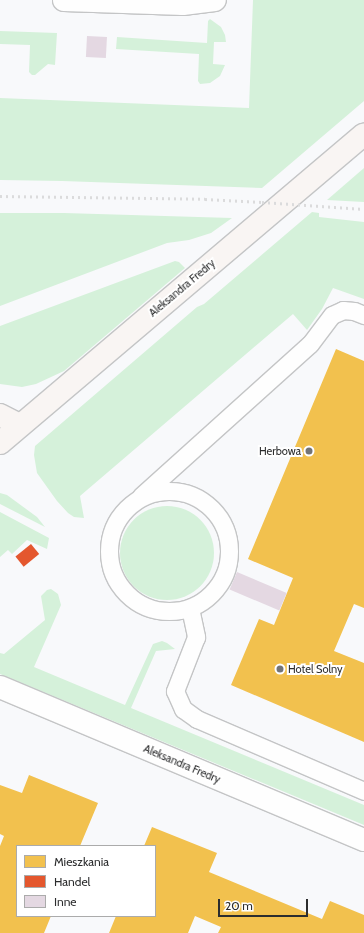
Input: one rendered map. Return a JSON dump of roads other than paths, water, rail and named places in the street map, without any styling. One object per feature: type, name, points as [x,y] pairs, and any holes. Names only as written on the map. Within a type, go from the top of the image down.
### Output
[{"type":"street","points":[[64,0],[183,4],[215,0]]},
{"type":"street","name":"Aleksandra Fredry","points":[[0,443],[364,134]]},
{"type":"street","points":[[0,415],[20,425]]},
{"type":"street","name":"Aleksandra Fredry","points":[[0,687],[364,840]]},
{"type":"lane","points":[[132,503],[151,494],[171,491],[191,495],[209,506],[222,522],[228,542],[228,562],[221,582],[208,597],[190,608],[170,611],[151,608],[133,600],[119,586],[111,568],[109,548],[112,531],[120,516],[132,503],[310,344],[332,315],[343,310],[354,311],[364,315]]},
{"type":"lane","points":[[190,608],[196,637],[175,691],[183,709],[197,720],[364,792]]},
{"type":"railway","points":[[0,196],[205,199],[364,209]]},
{"type":"place","name":"Herbowa","points":[[309,451]]},
{"type":"place","name":"Hotel Solny","points":[[280,669]]}]
